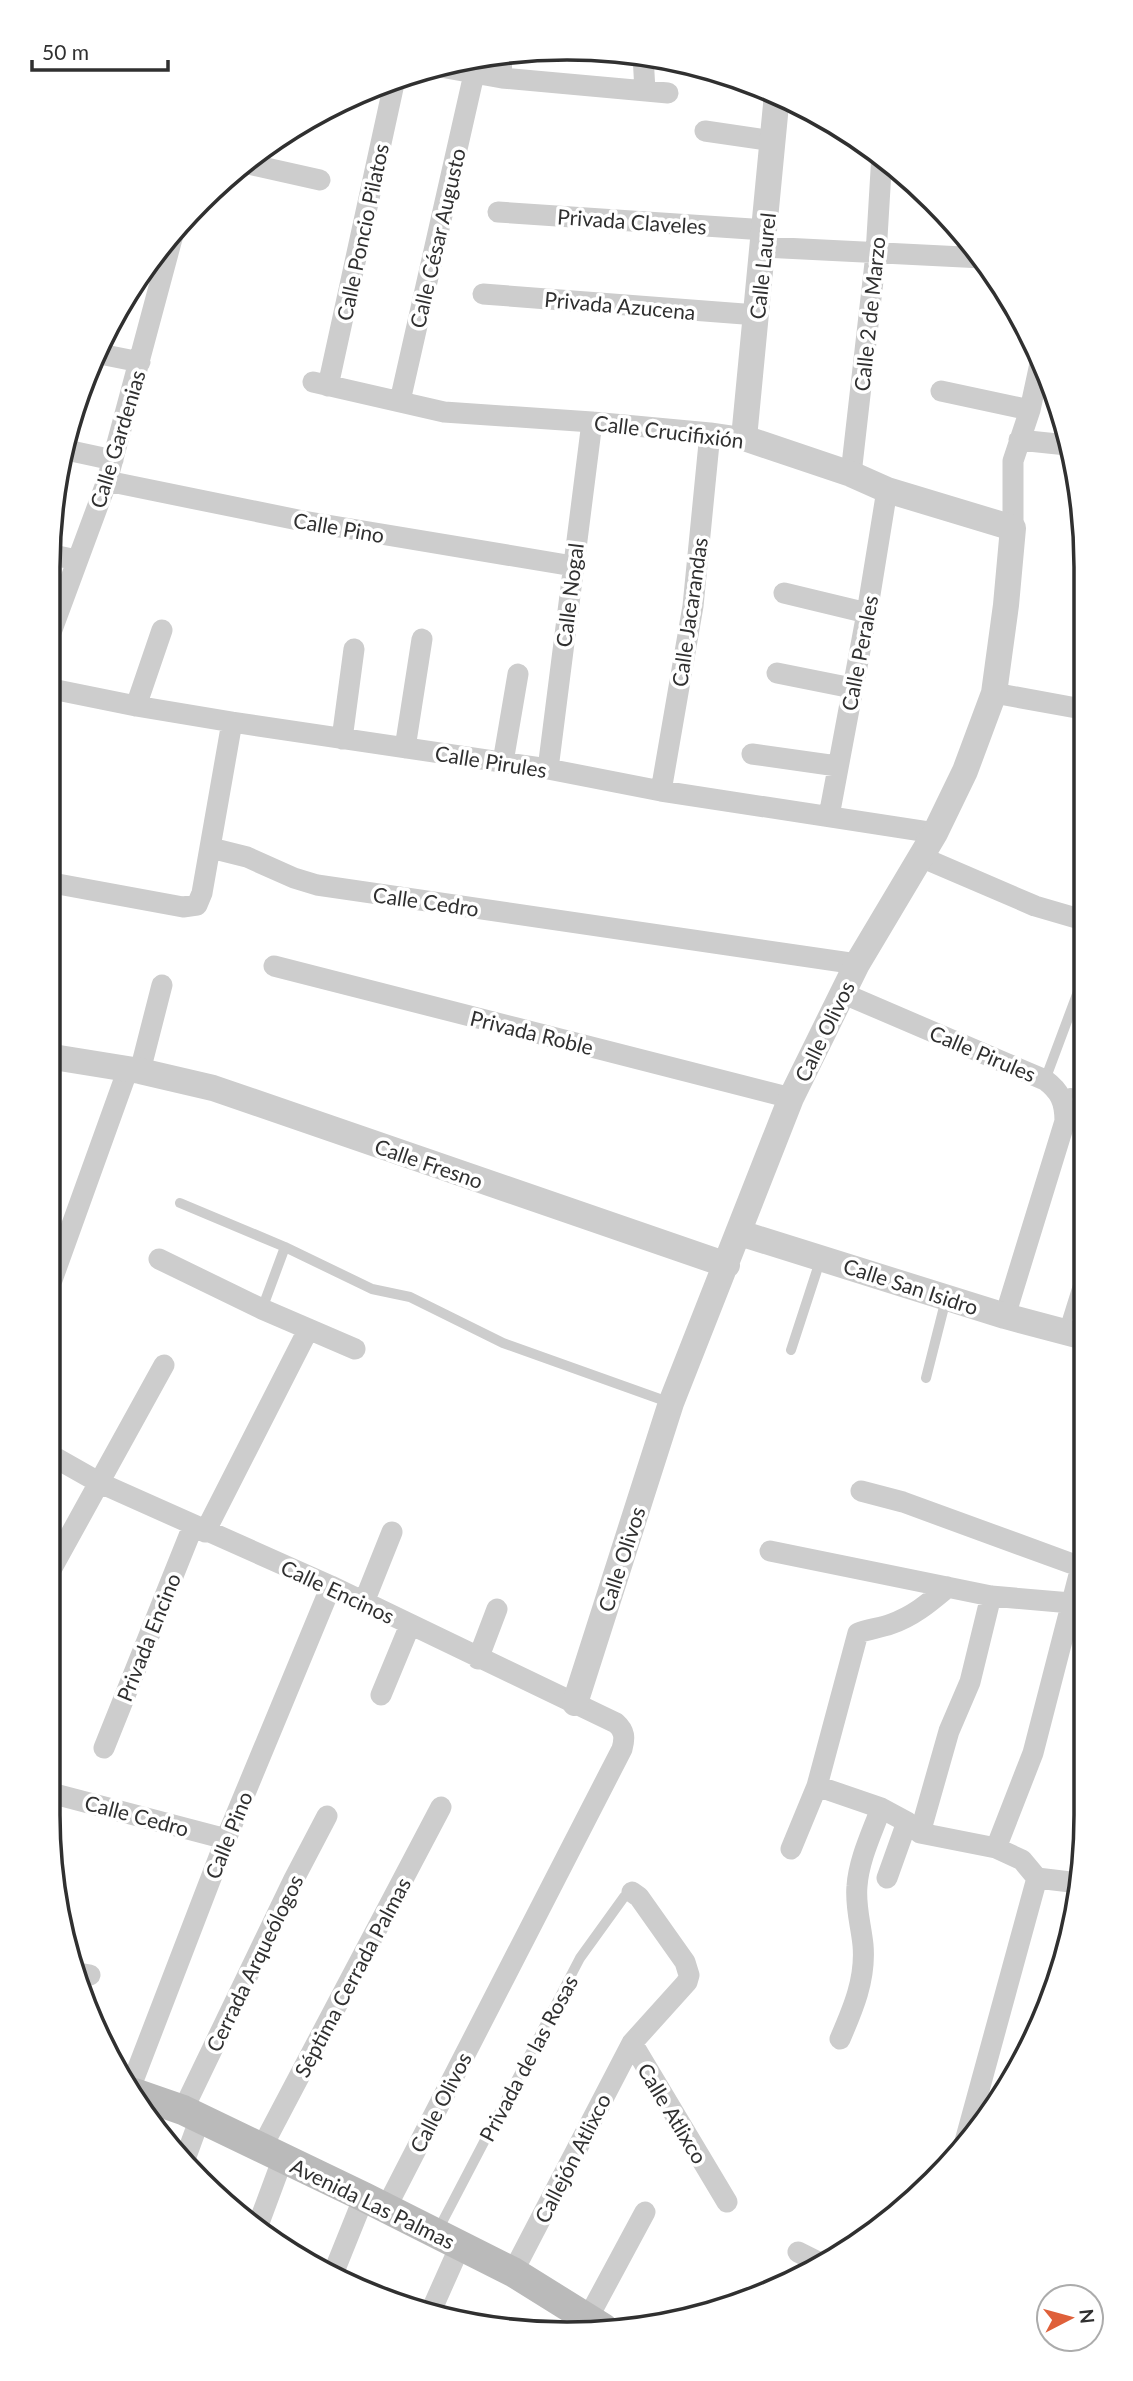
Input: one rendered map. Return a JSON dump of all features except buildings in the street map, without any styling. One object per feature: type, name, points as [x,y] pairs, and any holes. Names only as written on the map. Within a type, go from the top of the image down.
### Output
[{"type":"main road","name":"Avenida Las Palmas","points":[[146,2097],[191,2114],[513,2272],[592,2320]]},
{"type":"street","points":[[501,64],[502,78]]},
{"type":"street","points":[[644,66],[645,91]]},
{"type":"street","points":[[460,71],[502,78],[667,93]]},
{"type":"street","name":"Calle César Augusto","points":[[400,401],[474,74]]},
{"type":"street","name":"Calle Poncio Pilatos","points":[[321,384],[392,90]]},
{"type":"street","name":"Calle Laurel","points":[[744,438],[776,105]]},
{"type":"street","points":[[705,131],[774,141]]},
{"type":"street","points":[[256,166],[320,180]]},
{"type":"street","name":"Calle 2 de Marzo","points":[[851,474],[876,254],[881,169]]},
{"type":"street","name":"Privada Claveles","points":[[498,212],[765,239],[876,254],[968,257]]},
{"type":"street","name":"Calle Gardenias","points":[[60,606],[113,460],[140,362],[156,270]]},
{"type":"street","name":"Privada Azucena","points":[[483,294],[757,316]]},
{"type":"street","points":[[106,355],[140,362]]},
{"type":"street","name":"Calle Olivos","points":[[575,1703],[671,1403],[792,1098],[857,964],[935,833],[965,771],[994,693],[1013,528],[1013,461],[1030,410],[1037,377]]},
{"type":"street","name":"Calle Crucifixión","points":[[321,384],[444,412],[592,422],[744,438],[851,474],[887,490],[1013,528]]},
{"type":"street","points":[[941,391],[1030,410]]},
{"type":"street","name":"Calle Nogal","points":[[548,769],[592,422]]},
{"type":"street","name":"Calle Jacarandas","points":[[661,791],[693,606],[710,433]]},
{"type":"street","points":[[1018,440],[1058,444]]},
{"type":"street","points":[[73,451],[113,460]]},
{"type":"street","name":"Calle Pino","points":[[107,481],[303,521],[573,566]]},
{"type":"street","name":"Calle Perales","points":[[829,816],[887,490]]},
{"type":"street","points":[[60,557],[77,560]]},
{"type":"street","points":[[784,593],[867,613]]},
{"type":"street","points":[[136,706],[162,630]]},
{"type":"street","points":[[405,748],[422,639]]},
{"type":"street","points":[[342,739],[354,649]]},
{"type":"street","points":[[777,673],[852,688]]},
{"type":"street","points":[[503,762],[518,674]]},
{"type":"street","name":"Calle Pirules","points":[[60,691],[232,722],[548,769],[661,791],[935,833]]},
{"type":"street","points":[[994,693],[1074,708]]},
{"type":"street","points":[[60,884],[190,907],[201,901],[232,722]]},
{"type":"street","points":[[752,754],[836,766]]},
{"type":"street","name":"Calle Cedro","points":[[211,848],[247,857],[317,885],[857,964]]},
{"type":"street","points":[[921,857],[1035,906],[1074,917]]},
{"type":"street","name":"Privada Roble","points":[[274,966],[792,1098]]},
{"type":"street","points":[[60,1260],[134,1070],[162,985]]},
{"type":"street","name":"Calle Pirules","points":[[842,993],[1045,1080],[1054,1086],[1062,1097]]},
{"type":"street","name":"Calle Fresno","points":[[60,1058],[134,1070],[213,1088],[727,1265]]},
{"type":"street","points":[[1005,1316],[1065,1121],[1062,1097]]},
{"type":"street","name":"Calle San Isidro","points":[[740,1233],[1005,1316],[1074,1334]]},
{"type":"street","points":[[159,1259],[262,1309],[355,1349]]},
{"type":"street","name":"Privada Encino","points":[[104,1748],[199,1529],[308,1330]]},
{"type":"street","points":[[60,1554],[164,1365]]},
{"type":"street","name":"Calle Encinos","points":[[60,1460],[100,1483],[331,1586],[575,1703],[616,1723],[624,1734]]},
{"type":"street","points":[[862,1491],[903,1502],[1074,1564]]},
{"type":"street","points":[[365,1602],[392,1532]]},
{"type":"street","points":[[770,1550],[991,1596],[1071,1603]]},
{"type":"street","name":"Calle Pino","points":[[134,2079],[226,1839],[331,1586]]},
{"type":"street","points":[[791,1849],[817,1786],[858,1633],[889,1626],[920,1611],[948,1587]]},
{"type":"street","points":[[996,1848],[1033,1753],[1074,1594]]},
{"type":"street","points":[[887,1878],[913,1828],[970,1682],[991,1596]]},
{"type":"street","points":[[478,1658],[497,1609]]},
{"type":"street","points":[[381,1695],[410,1625]]},
{"type":"street","name":"Calle Olivos","points":[[337,2267],[375,2203],[622,1749],[624,1734]]},
{"type":"street","points":[[817,1786],[881,1808],[913,1828],[996,1848],[1022,1860],[1037,1878],[1069,1882]]},
{"type":"street","name":"Calle Cedro","points":[[60,1795],[226,1839]]},
{"type":"street","name":"Séptima Cerrada Palmas","points":[[259,2218],[272,2153],[442,1807]]},
{"type":"street","points":[[840,2039],[860,1992],[864,1947],[857,1886],[860,1868],[881,1808]]},
{"type":"street","name":"Cerrada Arqueólogos","points":[[186,2150],[191,2114],[294,1878],[327,1816]]},
{"type":"street","points":[[971,2121],[1037,1878]]},
{"type":"street","name":"Calle Atlixco","points":[[632,1892],[685,1962],[689,1975],[683,1987],[632,2043],[727,2202]]},
{"type":"street","name":"Callejón Atlixco","points":[[513,2272],[632,2043]]},
{"type":"street","points":[[597,2320],[645,2212]]},
{"type":"street","points":[[433,2303],[448,2240]]},
{"type":"street","points":[[798,2252],[811,2259]]},
{"type":"lane","points":[[1045,1080],[1074,1002]]},
{"type":"lane","points":[[1062,1097],[1074,1094]]},
{"type":"lane","points":[[180,1203],[285,1247],[372,1289],[410,1297],[503,1343],[671,1403]]},
{"type":"lane","points":[[262,1309],[285,1247]]},
{"type":"lane","points":[[791,1350],[821,1258]]},
{"type":"lane","points":[[926,1378],[947,1297]]},
{"type":"lane","name":"Privada de las Rosas","points":[[448,2240],[580,1958],[624,1896],[632,1892]]}]
